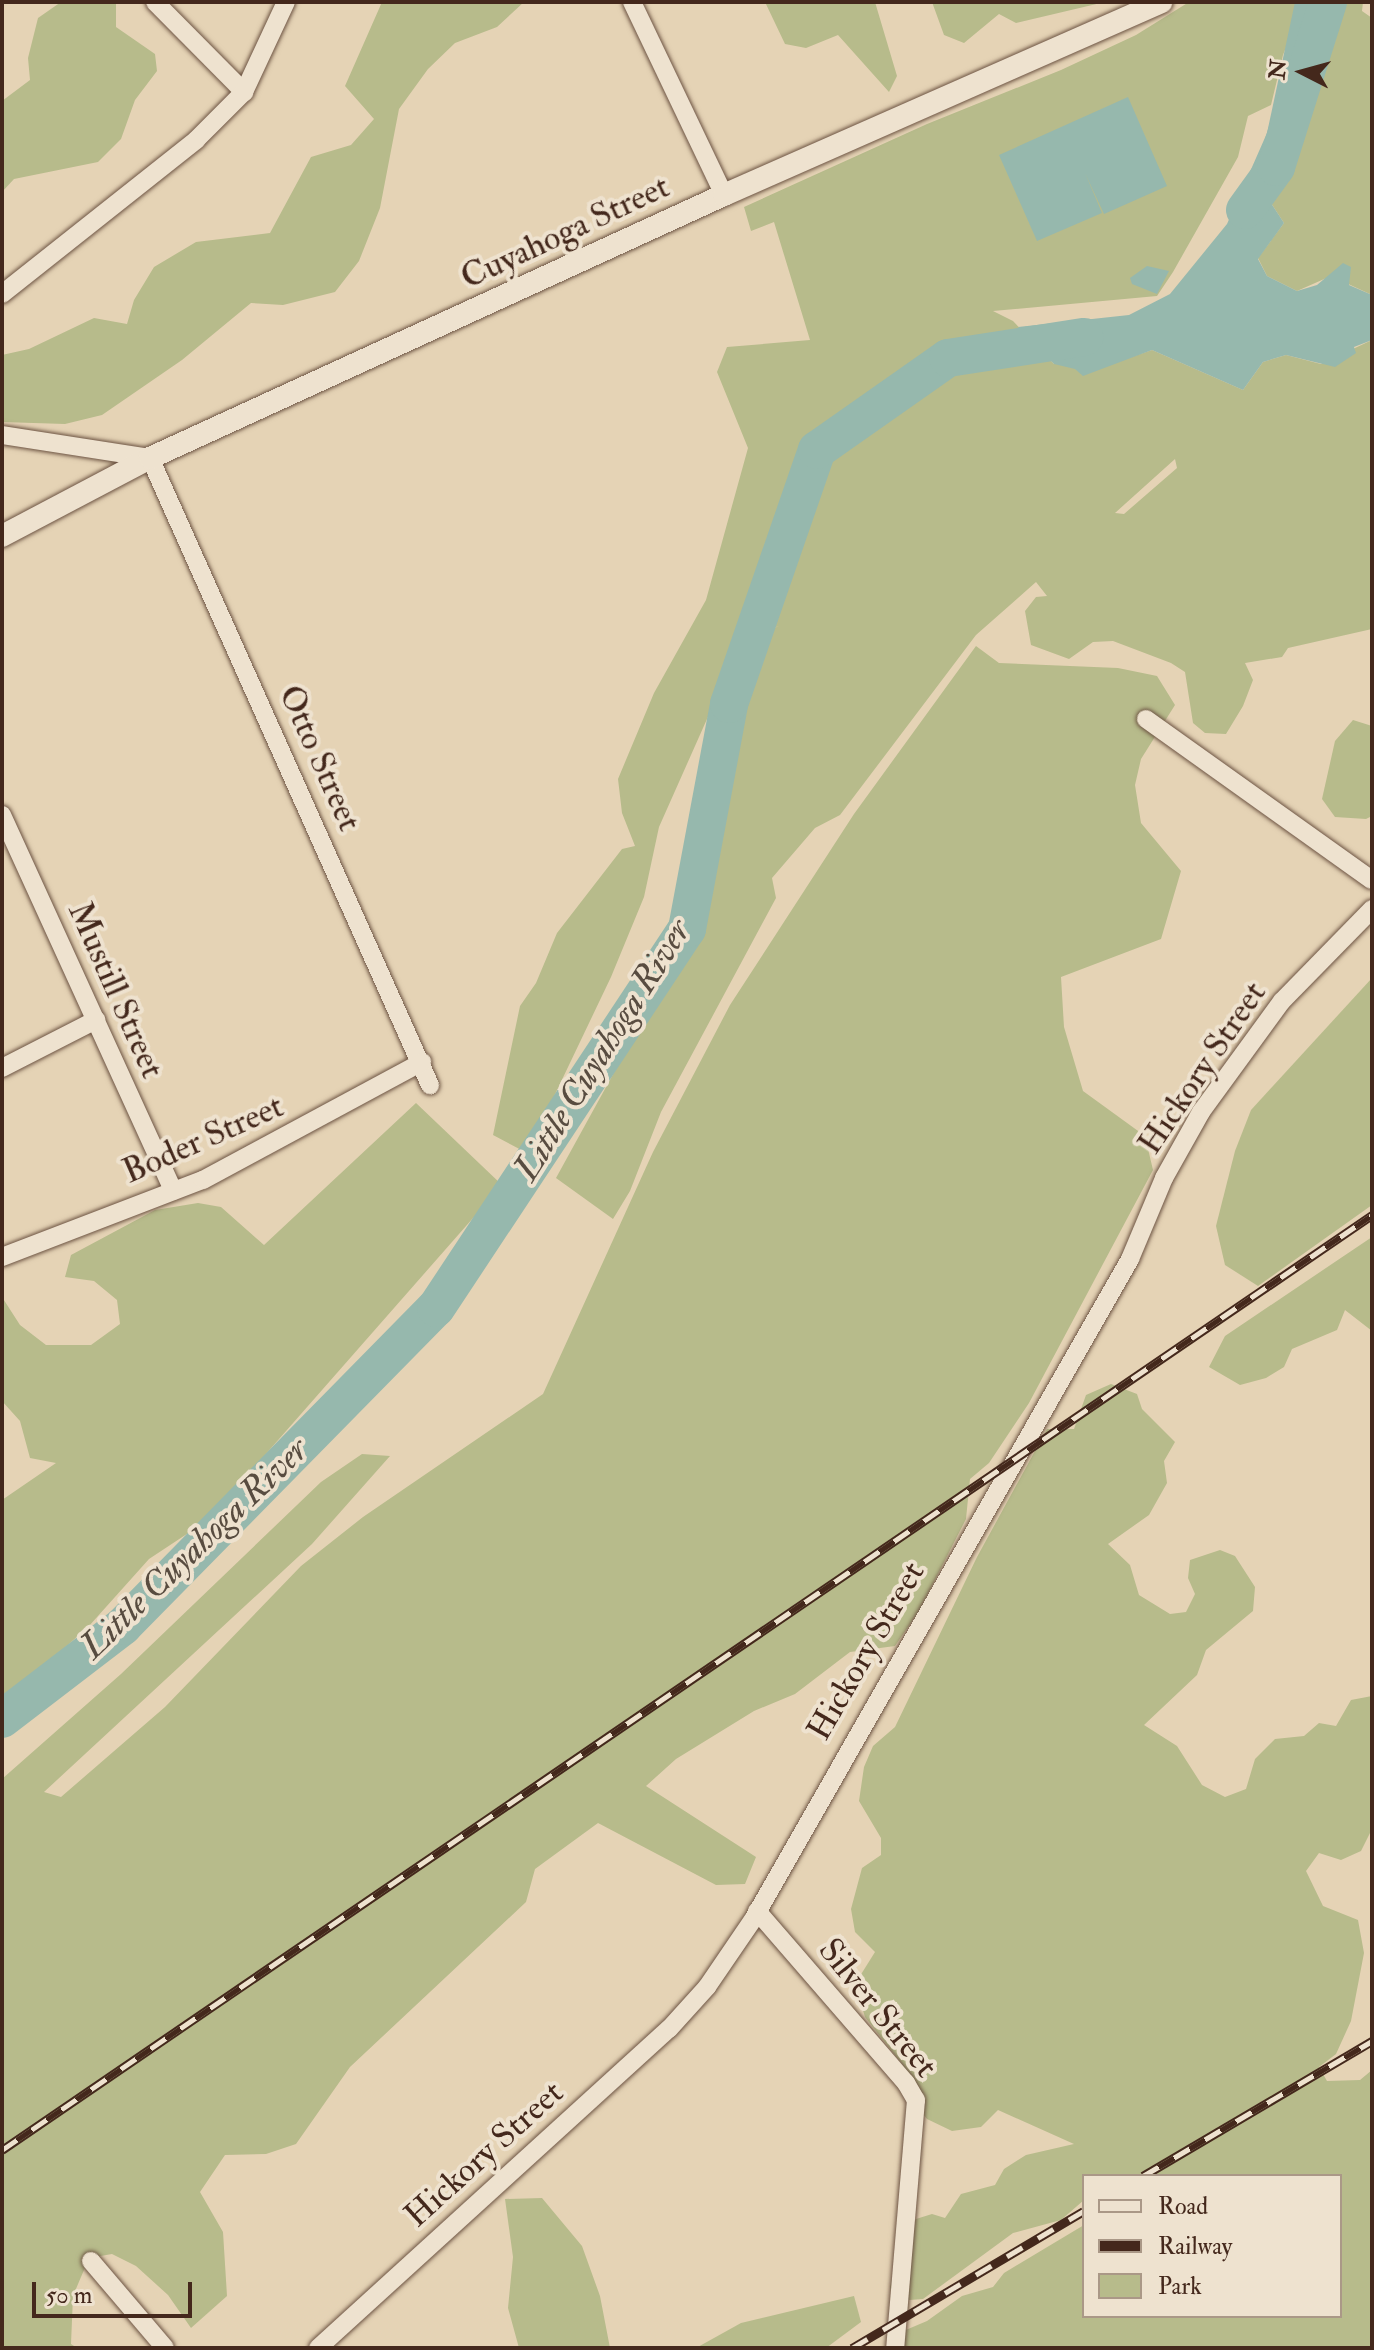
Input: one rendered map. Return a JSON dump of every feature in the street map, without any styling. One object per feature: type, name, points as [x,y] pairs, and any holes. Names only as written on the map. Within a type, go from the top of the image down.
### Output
[{"type":"street","points":[[155,2],[244,92]]},
{"type":"street","points":[[2,294],[196,140],[244,92],[286,2]]},
{"type":"street","points":[[632,2],[724,195]]},
{"type":"street","name":"Cuyahoga Street","points":[[2,536],[150,458],[724,195],[1161,2]]},
{"type":"street","points":[[2,435],[150,458]]},
{"type":"street","name":"Otto Street","points":[[150,458],[430,1085]]},
{"type":"street","points":[[1146,719],[1372,880]]},
{"type":"street","name":"Mustill Street","points":[[2,815],[173,1191]]},
{"type":"street","name":"Hickory Street","points":[[318,2348],[669,2029],[707,1987],[757,1911],[1130,1259],[1164,1178],[1201,1112],[1282,1001],[1372,909]]},
{"type":"street","points":[[2,1068],[96,1020]]},
{"type":"street","name":"Boder Street","points":[[2,1257],[173,1191],[304,1129],[422,1062]]},
{"type":"street","name":"Silver Street","points":[[757,1911],[906,2083],[916,2100],[895,2348]]},
{"type":"street","points":[[91,2261],[165,2348]]},
{"type":"green space","points":[[61,2],[116,2],[116,27],[155,54],[157,71],[135,100],[121,139],[98,162],[14,179],[2,192],[2,101],[30,80],[28,58],[38,18]]},
{"type":"green space","points":[[382,2],[524,2],[497,27],[455,43],[428,69],[399,109],[380,208],[359,261],[335,292],[283,305],[251,303],[182,360],[102,415],[65,424],[2,422],[2,355],[29,349],[94,318],[127,324],[134,300],[154,267],[196,242],[270,233],[311,157],[351,145],[374,119],[345,86]]},
{"type":"green space","points":[[765,2],[875,2],[897,76],[889,92],[838,35],[806,48],[785,44]]},
{"type":"green space","points":[[932,2],[1105,2],[1016,23],[999,14],[964,43],[944,35]]},
{"type":"green space","points":[[1189,2],[1304,2],[1283,55],[1271,105],[1248,116],[1238,157],[1157,296],[993,311],[1013,321],[1054,364],[1108,365],[1152,350],[1243,390],[1263,362],[1286,355],[1321,364],[1372,340],[1372,629],[1288,648],[1282,657],[1245,663],[1253,680],[1243,706],[1226,734],[1205,733],[1193,723],[1185,672],[1171,663],[1113,641],[1093,642],[1069,659],[1031,645],[1025,611],[1036,597],[1047,596],[1036,582],[976,635],[840,815],[815,828],[772,878],[776,898],[661,1112],[630,1191],[613,1219],[556,1178],[677,958],[685,935],[678,943],[687,928],[729,704],[752,637],[779,626],[743,638],[659,827],[644,897],[611,977],[527,1153],[493,1135],[520,1006],[536,983],[557,933],[622,849],[635,846],[622,813],[618,779],[654,693],[706,600],[748,448],[717,372],[727,347],[810,340],[774,222],[751,231],[744,207],[927,124],[1061,70],[1136,35]],"holes":[[[1175,459],[1177,468],[1124,514],[1115,513]]]},
{"type":"green space","points":[[1328,2],[1363,2],[1362,11],[1372,18],[1372,295],[1331,276],[1297,291],[1267,276],[1258,258],[1284,223],[1271,203],[1276,167]]},
{"type":"green space","points":[[976,646],[999,663],[1118,668],[1157,676],[1175,705],[1141,759],[1135,785],[1141,823],[1181,871],[1161,939],[1061,977],[1064,1027],[1083,1091],[1145,1136],[1153,1170],[1029,1403],[989,1463],[970,1479],[966,1519],[919,1611],[895,1646],[850,1652],[795,1694],[754,1711],[676,1759],[646,1786],[756,1857],[745,1884],[716,1885],[598,1823],[535,1869],[526,1902],[350,2067],[296,2144],[266,2154],[225,2155],[200,2192],[223,2232],[227,2296],[191,2328],[168,2295],[136,2266],[112,2254],[89,2258],[73,2296],[71,2344],[77,2348],[2,2348],[2,1779],[121,1674],[321,1482],[362,1454],[390,1456],[312,1544],[44,1792],[61,1797],[165,1707],[301,1566],[363,1517],[543,1394],[653,1152],[730,1005],[854,814]]},
{"type":"green space","points":[[1353,720],[1372,726],[1372,816],[1366,819],[1335,817],[1322,799],[1335,741]]},
{"type":"green space","points":[[1372,978],[1372,1205],[1258,1286],[1225,1265],[1216,1226],[1235,1151],[1251,1110]]},
{"type":"green space","points":[[416,1103],[502,1185],[208,1520],[149,1559],[89,1626],[2,1704],[2,1500],[56,1463],[30,1458],[20,1421],[2,1401],[2,1297],[20,1325],[46,1345],[91,1345],[120,1324],[117,1300],[94,1281],[65,1277],[71,1255],[155,1210],[198,1203],[221,1207],[264,1245]]},
{"type":"green space","points":[[1372,1237],[1372,1331],[1345,1310],[1337,1330],[1292,1349],[1284,1367],[1266,1378],[1240,1385],[1209,1367],[1225,1336]]},
{"type":"green space","points":[[1111,1384],[1137,1394],[1142,1409],[1175,1442],[1164,1461],[1167,1483],[1149,1515],[1108,1544],[1130,1565],[1139,1595],[1170,1614],[1186,1612],[1195,1594],[1188,1578],[1190,1560],[1220,1550],[1235,1556],[1255,1587],[1253,1611],[1206,1650],[1197,1675],[1144,1725],[1177,1746],[1202,1785],[1225,1797],[1246,1789],[1255,1759],[1275,1739],[1304,1736],[1319,1723],[1336,1726],[1351,1700],[1372,1696],[1372,1829],[1361,1851],[1341,1860],[1319,1853],[1306,1871],[1323,1906],[1358,1920],[1364,1953],[1351,2021],[1336,2054],[1319,2067],[1327,2081],[1360,2080],[1372,2070],[1372,2348],[886,2348],[901,2332],[927,2321],[962,2296],[993,2287],[1004,2273],[1082,2226],[1082,2318],[1342,2318],[1342,2174],[1082,2174],[1082,2202],[1061,2220],[1013,2233],[923,2299],[896,2301],[890,2287],[902,2242],[916,2219],[932,2214],[945,2218],[961,2194],[995,2185],[1004,2169],[1026,2155],[1074,2144],[998,2110],[981,2127],[952,2131],[927,2119],[906,2093],[902,2064],[865,2017],[855,1984],[875,1952],[855,1932],[851,1909],[862,1868],[881,1855],[881,1838],[859,1801],[864,1767],[873,1746],[895,1727],[977,1557],[1047,1429],[1074,1429],[1086,1395]]},
{"type":"green space","points":[[542,2198],[582,2246],[600,2296],[610,2348],[519,2348],[508,2308],[513,2257],[505,2199]]},
{"type":"green space","points":[[854,2296],[861,2322],[826,2348],[696,2348],[741,2323]]},
{"type":"water","points":[[1295,2],[1328,2],[1276,167],[1271,203],[1284,223],[1258,259],[1267,276],[1297,291],[1317,285],[1343,263],[1351,267],[1349,285],[1372,295],[1372,340],[1354,347],[1356,353],[1335,367],[1286,355],[1263,362],[1243,390],[1152,350],[1083,376],[1075,369],[1054,364],[1018,327],[1129,315],[1170,294],[1227,224],[1267,133]]},
{"type":"water","points":[[1128,97],[1167,186],[1104,214],[1085,173],[1102,213],[1037,241],[999,155]]},
{"type":"water","points":[[1147,266],[1169,271],[1157,294],[1132,284],[1130,278]]},
{"type":"waterway","name":"Little Cuyahoga River","points":[[1245,210],[1276,167],[1328,2]]},
{"type":"waterway","name":"Little Cuyahoga River","points":[[2,1719],[123,1626],[436,1308],[687,929],[729,704],[817,450],[948,358],[1084,337]]},
{"type":"railway","points":[[2,2150],[1372,1215]]},
{"type":"railway","points":[[1146,2174],[1372,2041]]},
{"type":"railway","points":[[852,2348],[1082,2212]]}]
